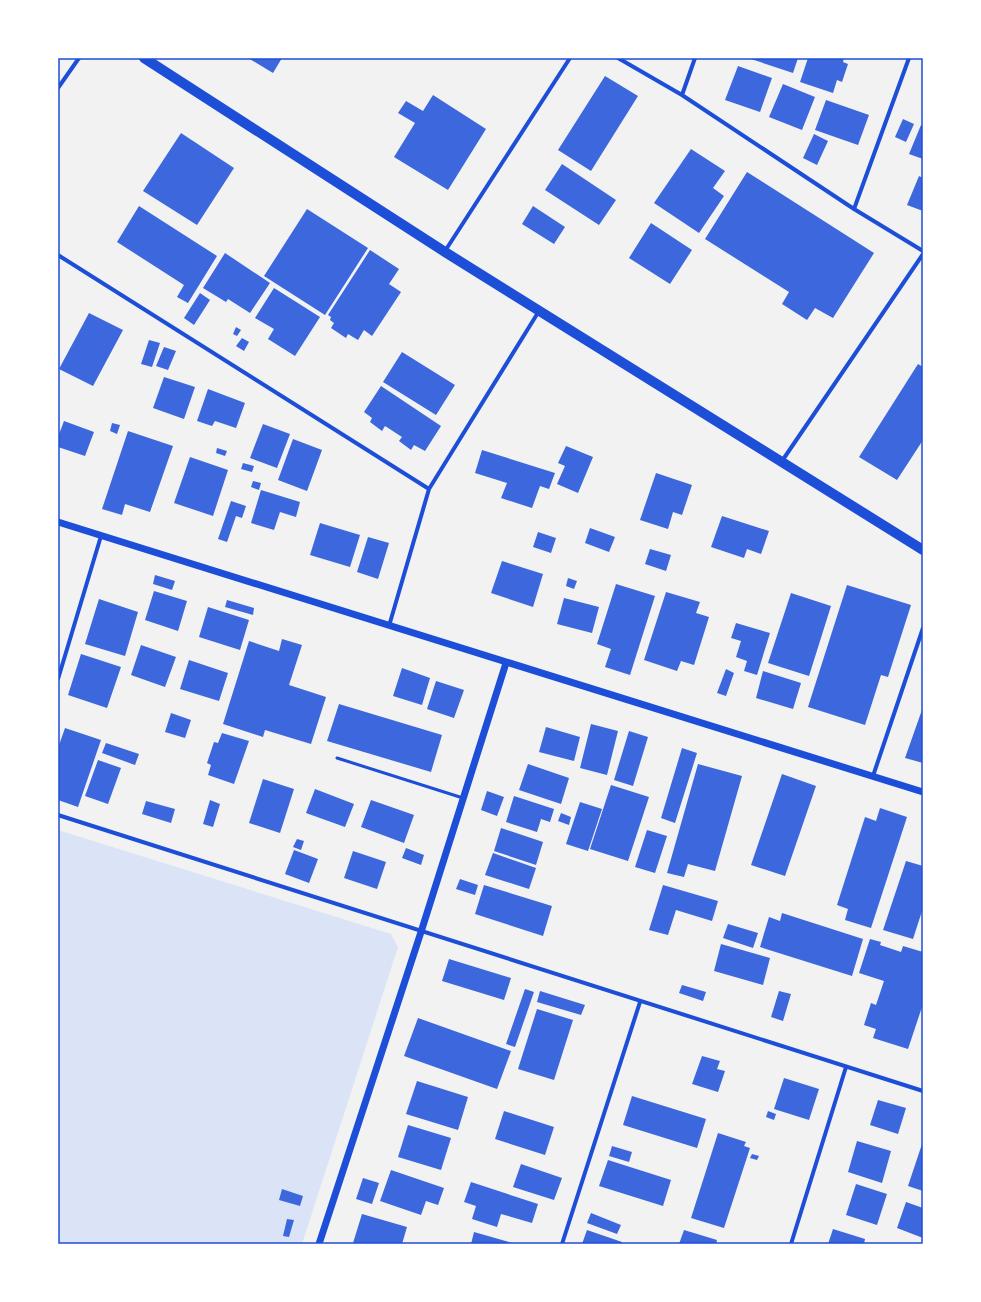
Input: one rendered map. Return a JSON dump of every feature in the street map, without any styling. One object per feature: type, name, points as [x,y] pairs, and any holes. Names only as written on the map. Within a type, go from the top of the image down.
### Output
[{"type":"main road","points":[[144,58],[445,252],[923,550]]},
{"type":"street","points":[[58,88],[79,58]]},
{"type":"street","points":[[445,252],[570,58]]},
{"type":"street","points":[[618,58],[682,95],[923,253],[781,462]]},
{"type":"street","points":[[682,95],[695,58]]},
{"type":"street","points":[[854,209],[909,58]]},
{"type":"street","points":[[58,255],[429,489]]},
{"type":"street","points":[[389,626],[429,489],[540,310]]},
{"type":"street","points":[[58,522],[923,792]]},
{"type":"street","points":[[58,678],[101,536]]},
{"type":"street","points":[[873,776],[923,628]]},
{"type":"street","points":[[319,1244],[421,932],[506,663]]},
{"type":"street","points":[[58,815],[640,1002],[923,1091]]},
{"type":"street","points":[[562,1244],[640,1002]]},
{"type":"street","points":[[791,1244],[846,1067]]},
{"type":"lane","points":[[337,758],[463,798]]},
{"type":"shaded area","points":[[58,830],[391,934],[398,947],[302,1244],[58,1244]]},
{"type":"building","points":[[248,58],[282,58],[273,73]]},
{"type":"building","points":[[748,58],[798,58],[793,73]]},
{"type":"building","points":[[808,58],[844,58],[843,62],[848,64],[842,82],[837,80],[833,93],[800,82]]},
{"type":"building","points":[[738,66],[772,78],[760,112],[725,100]]},
{"type":"building","points":[[605,76],[638,96],[591,171],[558,150]]},
{"type":"building","points":[[783,84],[815,97],[802,130],[769,117]]},
{"type":"building","points":[[433,95],[486,129],[448,190],[394,157],[415,123],[398,113],[406,101],[423,111]]},
{"type":"building","points":[[826,100],[869,115],[858,145],[815,130]]},
{"type":"building","points":[[903,119],[914,124],[906,142],[895,137]]},
{"type":"building","points":[[921,125],[923,126],[923,159],[909,154]]},
{"type":"building","points":[[181,133],[234,168],[197,225],[143,191]]},
{"type":"building","points":[[814,134],[828,141],[817,165],[803,158]]},
{"type":"building","points":[[691,149],[725,171],[713,188],[724,196],[699,233],[654,203]]},
{"type":"building","points":[[562,164],[616,200],[599,225],[545,190]]},
{"type":"building","points":[[747,172],[874,253],[833,318],[815,308],[807,320],[782,304],[789,292],[705,239]]},
{"type":"building","points":[[919,176],[923,178],[923,211],[907,205]]},
{"type":"building","points":[[139,206],[217,256],[188,303],[177,297],[184,285],[117,242]]},
{"type":"building","points":[[533,206],[565,227],[554,244],[522,224]]},
{"type":"building","points":[[307,209],[368,248],[325,315],[264,276]]},
{"type":"building","points":[[651,223],[692,250],[670,284],[629,258]]},
{"type":"building","points":[[370,250],[399,269],[389,284],[401,292],[372,336],[364,330],[358,340],[348,334],[346,338],[331,328],[334,323],[330,320],[331,317],[328,315]]},
{"type":"building","points":[[225,253],[270,283],[250,313],[228,299],[226,302],[203,288]]},
{"type":"building","points":[[274,288],[320,317],[295,356],[268,339],[274,329],[255,318]]},
{"type":"building","points":[[200,293],[210,300],[194,325],[184,318]]},
{"type":"building","points":[[89,313],[123,330],[93,386],[59,369]]},
{"type":"building","points":[[236,327],[241,330],[237,336],[233,334]]},
{"type":"building","points":[[242,338],[249,342],[244,351],[236,346]]},
{"type":"building","points":[[149,340],[160,343],[152,367],[141,364]]},
{"type":"building","points":[[164,347],[176,351],[168,370],[156,366]]},
{"type":"building","points":[[402,352],[455,385],[436,415],[383,382]]},
{"type":"building","points":[[918,364],[923,367],[923,440],[897,480],[859,457]]},
{"type":"building","points":[[164,377],[195,387],[184,419],[153,408]]},
{"type":"building","points":[[381,386],[441,426],[425,451],[414,445],[411,450],[399,441],[402,437],[385,426],[382,431],[370,422],[372,418],[364,412]]},
{"type":"building","points":[[208,389],[245,403],[236,428],[215,421],[212,426],[197,421]]},
{"type":"building","points":[[64,421],[94,432],[85,456],[58,447],[58,437]]},
{"type":"building","points":[[112,423],[120,425],[117,434],[110,431]]},
{"type":"building","points":[[263,424],[290,434],[277,468],[250,458]]},
{"type":"building","points":[[128,431],[173,446],[150,512],[125,504],[122,515],[102,509]]},
{"type":"building","points":[[293,439],[322,450],[307,491],[278,480]]},
{"type":"building","points":[[566,446],[593,457],[578,493],[557,484],[565,466],[558,463]]},
{"type":"building","points":[[217,448],[227,451],[225,456],[216,453]]},
{"type":"building","points":[[482,450],[555,473],[549,489],[540,486],[532,508],[501,498],[507,483],[475,473]]},
{"type":"building","points":[[190,457],[228,470],[213,516],[174,503]]},
{"type":"building","points":[[243,463],[254,466],[252,472],[241,469]]},
{"type":"building","points":[[656,473],[692,485],[682,515],[673,512],[668,529],[640,520]]},
{"type":"building","points":[[253,481],[261,483],[259,490],[251,487]]},
{"type":"building","points":[[261,490],[300,502],[296,517],[280,512],[274,530],[251,523]]},
{"type":"building","points":[[231,501],[246,506],[242,518],[236,516],[227,542],[218,539]]},
{"type":"building","points":[[722,516],[769,531],[761,554],[747,549],[744,558],[711,547]]},
{"type":"building","points":[[320,523],[360,535],[350,567],[310,555]]},
{"type":"building","points":[[590,528],[615,537],[609,552],[585,543]]},
{"type":"building","points":[[538,532],[556,538],[551,553],[533,547]]},
{"type":"building","points":[[368,537],[389,543],[378,579],[357,572]]},
{"type":"building","points":[[650,549],[671,555],[666,571],[645,564]]},
{"type":"building","points":[[502,561],[543,574],[533,607],[491,593]]},
{"type":"building","points":[[155,575],[175,581],[172,590],[153,584]]},
{"type":"building","points":[[568,578],[577,581],[574,589],[566,586]]},
{"type":"building","points":[[616,584],[655,596],[630,675],[605,667],[611,649],[597,644]]},
{"type":"building","points":[[847,585],[911,605],[888,677],[881,675],[865,725],[808,707]]},
{"type":"building","points":[[154,591],[187,601],[178,631],[145,620]]},
{"type":"building","points":[[666,592],[700,602],[696,613],[709,617],[694,665],[681,661],[677,671],[644,660]]},
{"type":"building","points":[[791,593],[831,606],[809,676],[768,663]]},
{"type":"building","points":[[564,598],[599,607],[592,633],[557,624]]},
{"type":"building","points":[[99,599],[138,612],[125,656],[85,644]]},
{"type":"building","points":[[227,600],[254,608],[253,615],[225,607]]},
{"type":"building","points":[[208,607],[249,620],[240,650],[199,637]]},
{"type":"building","points":[[736,623],[770,633],[757,675],[744,671],[747,661],[736,657],[741,641],[731,638]]},
{"type":"building","points":[[282,639],[302,645],[289,685],[326,697],[311,744],[265,730],[263,737],[223,724],[249,641],[279,651]]},
{"type":"building","points":[[141,645],[176,657],[165,687],[131,675]]},
{"type":"building","points":[[81,654],[121,667],[107,708],[68,695]]},
{"type":"building","points":[[189,660],[228,673],[219,701],[180,689]]},
{"type":"building","points":[[402,668],[430,678],[422,705],[393,696]]},
{"type":"building","points":[[726,669],[734,673],[726,696],[717,693]]},
{"type":"building","points":[[763,671],[801,683],[793,709],[756,698]]},
{"type":"building","points":[[436,681],[464,690],[454,718],[427,709]]},
{"type":"building","points":[[339,704],[442,735],[431,772],[327,741]]},
{"type":"building","points":[[923,707],[923,763],[905,758]]},
{"type":"building","points":[[171,713],[191,720],[185,738],[165,732]]},
{"type":"building","points":[[591,724],[618,731],[607,775],[580,768]]},
{"type":"building","points":[[546,727],[580,737],[574,761],[539,752]]},
{"type":"building","points":[[65,728],[101,740],[78,807],[58,800],[58,748]]},
{"type":"building","points":[[629,731],[648,737],[633,786],[614,780]]},
{"type":"building","points":[[222,733],[249,741],[234,784],[208,775],[211,765],[207,763],[214,742],[218,743]]},
{"type":"building","points":[[106,743],[139,754],[135,765],[102,753]]},
{"type":"building","points":[[682,748],[697,753],[675,823],[661,818]]},
{"type":"building","points":[[98,760],[121,768],[108,804],[85,796]]},
{"type":"building","points":[[528,764],[569,778],[561,804],[519,790]]},
{"type":"building","points":[[698,764],[742,776],[715,871],[688,864],[684,877],[667,873]]},
{"type":"building","points":[[782,774],[816,786],[785,876],[751,865]]},
{"type":"building","points":[[263,779],[294,789],[280,833],[249,823]]},
{"type":"building","points":[[611,785],[649,797],[628,861],[590,849]]},
{"type":"building","points":[[315,789],[354,804],[345,827],[306,813]]},
{"type":"building","points":[[487,791],[504,797],[497,816],[481,810]]},
{"type":"building","points":[[514,796],[554,809],[550,822],[541,819],[537,832],[506,822]]},
{"type":"building","points":[[210,800],[220,804],[213,827],[203,824]]},
{"type":"building","points":[[371,800],[414,815],[404,843],[361,827]]},
{"type":"building","points":[[146,801],[175,809],[171,823],[142,814]]},
{"type":"building","points":[[580,802],[602,809],[588,851],[566,844]]},
{"type":"building","points":[[880,808],[907,817],[871,928],[845,920],[848,909],[837,905],[865,817],[876,821]]},
{"type":"building","points":[[561,813],[571,817],[569,825],[558,821]]},
{"type":"building","points":[[501,828],[543,842],[536,865],[494,851]]},
{"type":"building","points":[[647,830],[667,836],[655,873],[635,867]]},
{"type":"building","points":[[297,839],[304,841],[301,850],[293,847]]},
{"type":"building","points":[[406,848],[424,855],[421,865],[402,858]]},
{"type":"building","points":[[294,850],[318,859],[309,883],[285,874]]},
{"type":"building","points":[[353,851],[386,862],[377,889],[344,878]]},
{"type":"building","points":[[493,853],[536,868],[529,889],[485,875]]},
{"type":"building","points":[[906,861],[923,866],[923,908],[913,939],[883,930]]},
{"type":"building","points":[[460,879],[478,885],[475,895],[456,889]]},
{"type":"building","points":[[484,885],[552,906],[543,936],[475,914]]},
{"type":"building","points":[[663,885],[718,901],[712,921],[676,910],[668,935],[649,930]]},
{"type":"building","points":[[782,913],[863,939],[852,976],[760,947],[769,917],[780,921]]},
{"type":"building","points":[[728,924],[758,933],[753,948],[723,938]]},
{"type":"building","points":[[870,939],[881,942],[880,945],[901,952],[903,946],[923,952],[923,1004],[908,1049],[873,1038],[876,1029],[864,1025],[871,1003],[876,1005],[884,981],[859,973]]},
{"type":"building","points":[[721,944],[770,958],[763,985],[714,971]]},
{"type":"building","points":[[449,959],[511,978],[504,1000],[442,981]]},
{"type":"building","points":[[682,985],[706,992],[703,1001],[679,993]]},
{"type":"building","points":[[525,989],[534,992],[515,1047],[506,1044]]},
{"type":"building","points":[[540,991],[585,1005],[581,1015],[537,1002]]},
{"type":"building","points":[[779,991],[791,994],[783,1021],[771,1017]]},
{"type":"building","points":[[537,1009],[573,1020],[554,1080],[518,1069]]},
{"type":"building","points":[[418,1018],[511,1051],[497,1089],[404,1056]]},
{"type":"building","points":[[702,1056],[720,1061],[717,1069],[725,1071],[718,1092],[692,1084]]},
{"type":"building","points":[[784,1078],[819,1089],[809,1120],[774,1109]]},
{"type":"building","points":[[417,1081],[468,1097],[458,1130],[406,1114]]},
{"type":"building","points":[[632,1096],[706,1119],[697,1148],[623,1125]]},
{"type":"building","points":[[878,1100],[906,1108],[898,1134],[870,1125]]},
{"type":"building","points":[[504,1111],[554,1127],[545,1155],[495,1139]]},
{"type":"building","points":[[768,1111],[776,1114],[774,1120],[766,1117]]},
{"type":"building","points":[[408,1125],[451,1138],[441,1170],[398,1157]]},
{"type":"building","points":[[718,1133],[746,1142],[744,1146],[750,1148],[724,1228],[691,1218]]},
{"type":"building","points":[[857,1141],[891,1151],[882,1183],[848,1172]]},
{"type":"building","points":[[923,1141],[923,1191],[908,1186]]},
{"type":"building","points":[[612,1146],[632,1152],[629,1162],[609,1156]]},
{"type":"building","points":[[752,1154],[759,1156],[757,1160],[750,1158]]},
{"type":"building","points":[[608,1160],[671,1180],[663,1206],[599,1186]]},
{"type":"building","points":[[521,1164],[562,1178],[554,1200],[513,1187]]},
{"type":"building","points":[[391,1170],[444,1188],[438,1205],[426,1201],[421,1215],[380,1201]]},
{"type":"building","points":[[363,1178],[379,1183],[372,1204],[356,1199]]},
{"type":"building","points":[[471,1182],[538,1204],[532,1223],[501,1214],[497,1227],[472,1219],[476,1206],[464,1202]]},
{"type":"building","points":[[856,1184],[887,1194],[877,1225],[846,1215]]},
{"type":"building","points":[[282,1189],[303,1196],[300,1206],[279,1200]]},
{"type":"building","points":[[906,1202],[923,1208],[923,1238],[897,1228]]},
{"type":"building","points":[[591,1213],[621,1225],[617,1234],[587,1223]]},
{"type":"building","points":[[362,1214],[407,1227],[402,1244],[353,1243]]},
{"type":"building","points":[[287,1219],[294,1220],[289,1237],[283,1236]]},
{"type":"building","points":[[833,1229],[865,1239],[864,1244],[828,1244]]},
{"type":"building","points":[[587,1230],[622,1242],[622,1244],[582,1244]]},
{"type":"building","points":[[684,1230],[717,1240],[716,1244],[679,1244]]},
{"type":"building","points":[[474,1232],[516,1244],[471,1244]]}]
